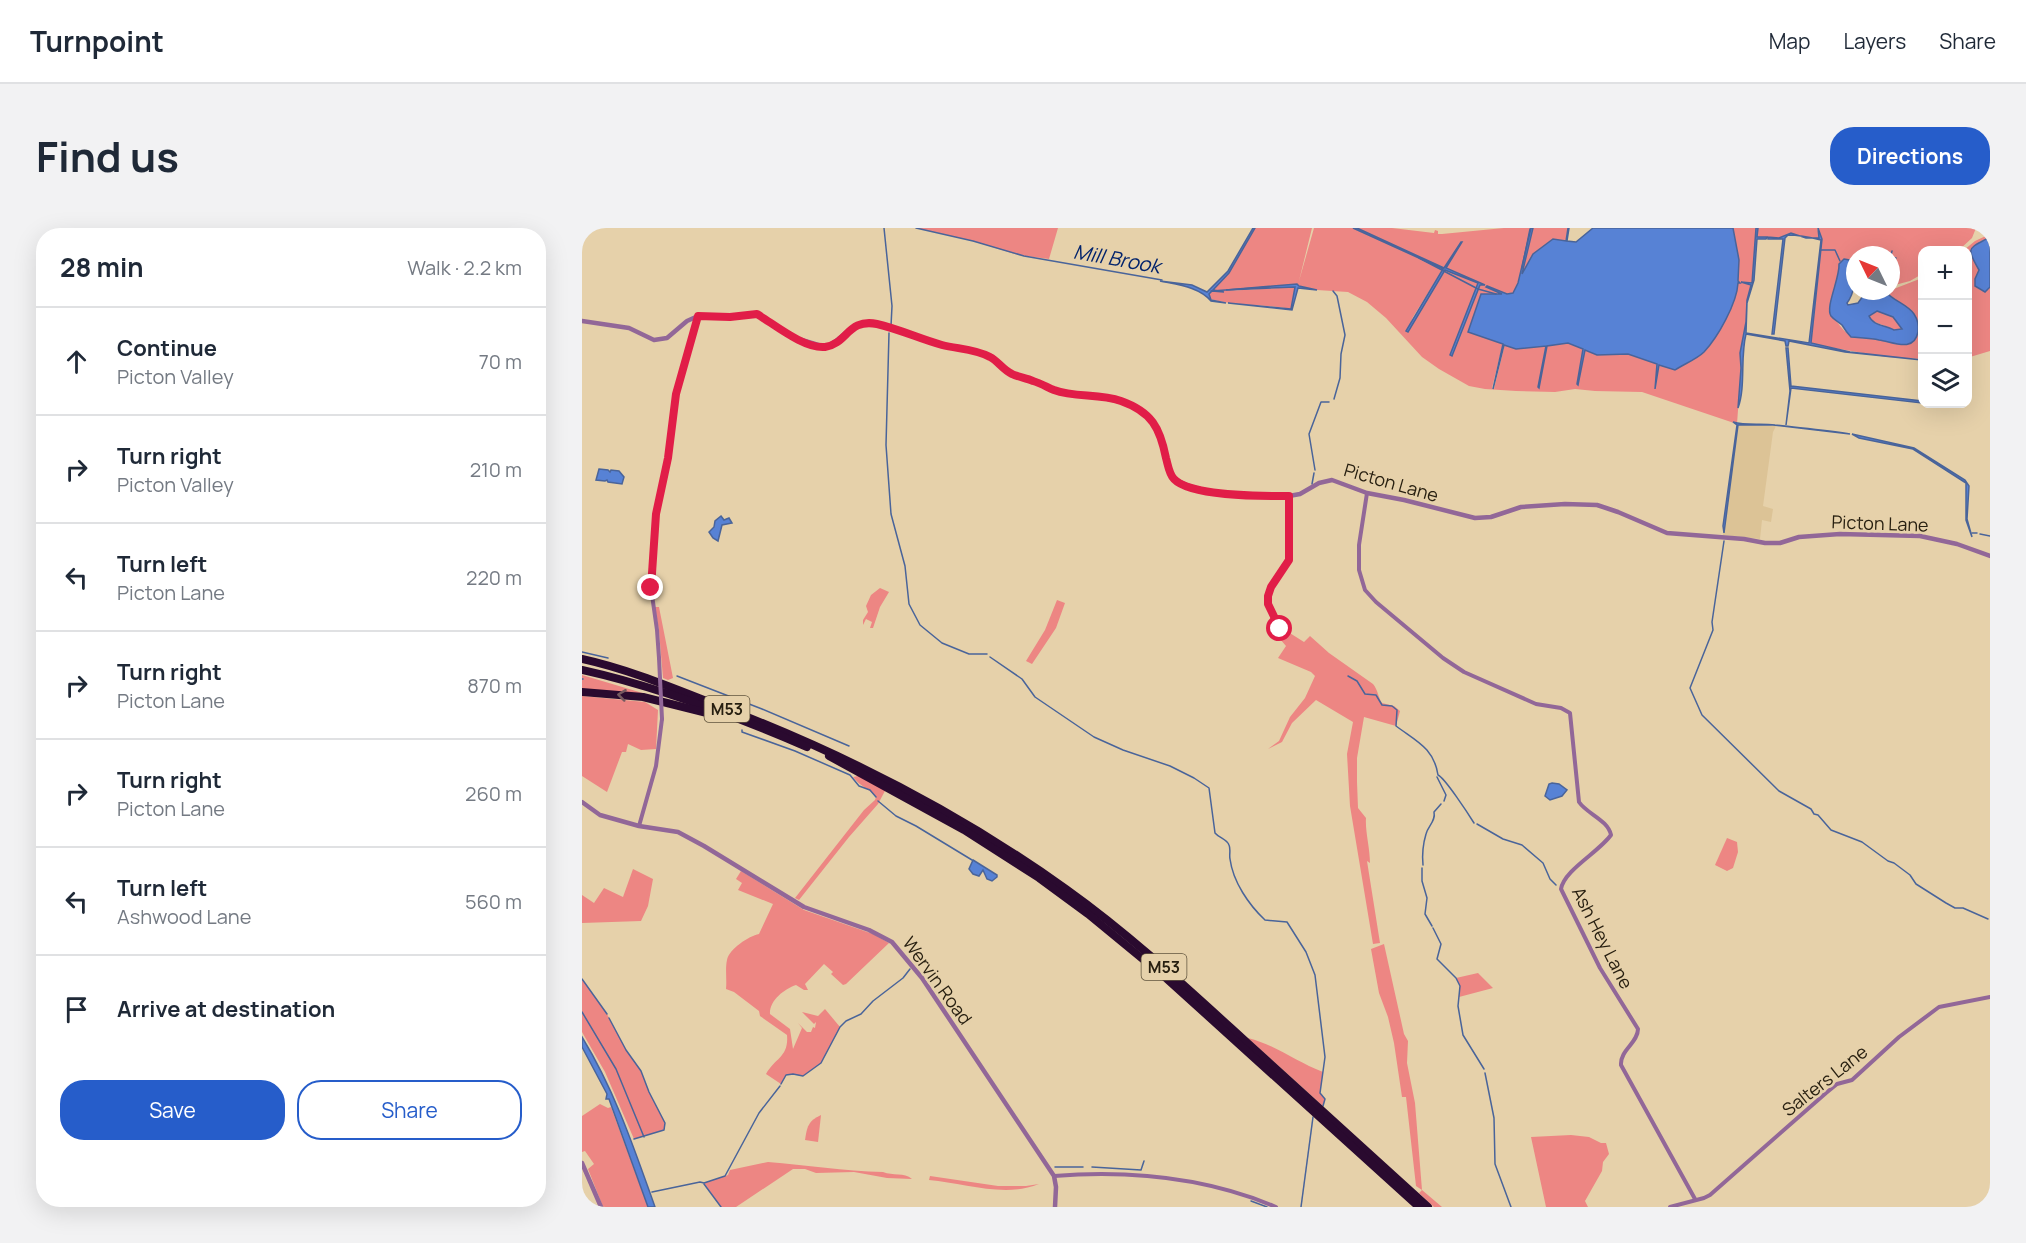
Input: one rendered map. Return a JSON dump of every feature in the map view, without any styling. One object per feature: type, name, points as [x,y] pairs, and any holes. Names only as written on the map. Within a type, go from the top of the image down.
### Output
[{"type":"highway","name":"M53","points":[[582,659],[667,686],[784,731],[877,774],[957,817],[1010,850],[1121,930],[1428,1207]]},
{"type":"highway","name":"M53","points":[[582,670],[656,689],[761,727],[829,756],[940,816],[1053,888],[1167,979],[1419,1207]]},
{"type":"highway","points":[[582,692],[643,697],[761,727]]},
{"type":"street","name":"Picton Lane","points":[[698,316],[730,317],[757,314],[795,338],[825,347],[836,342],[856,325],[867,323],[916,335],[942,345],[984,354],[1012,374],[1055,391],[1110,398],[1132,406],[1153,422],[1161,435],[1170,473],[1182,485],[1226,494],[1289,496],[1300,494],[1327,480],[1332,480],[1367,493],[1475,518],[1491,517],[1521,507],[1565,504],[1597,506],[1618,512],[1667,533],[1727,537],[1765,543],[1780,543],[1798,537],[1840,534],[1920,536],[1957,544],[1990,556]]},
{"type":"street","points":[[582,321],[628,328],[654,340],[667,338],[687,321],[698,316]]},
{"type":"street","points":[[639,826],[656,766],[662,719],[657,630],[651,588],[653,535],[672,435],[676,394],[698,316]]},
{"type":"street","name":"Ash Hey Lane","points":[[1367,493],[1359,545],[1359,570],[1365,590],[1376,602],[1443,658],[1464,672],[1536,704],[1565,709],[1571,717],[1579,802],[1607,826],[1611,834],[1566,878],[1561,889],[1600,968],[1638,1029],[1637,1037],[1622,1057],[1621,1065],[1695,1199]]},
{"type":"street","points":[[1280,629],[1268,604],[1268,596],[1271,587],[1289,560],[1289,496]]},
{"type":"street","name":"Wervin Road","points":[[582,802],[600,815],[639,826],[678,832],[804,907],[869,930],[892,942],[922,978],[1054,1176]]},
{"type":"street","name":"Salters Lane","points":[[1670,1207],[1683,1205],[1710,1195],[1826,1093],[1837,1084],[1852,1080],[1899,1037],[1939,1007],[1990,997]]},
{"type":"street","points":[[582,1163],[601,1207]]},
{"type":"street","points":[[1055,1207],[1054,1176],[1083,1174],[1139,1175],[1208,1184],[1276,1207]]},
{"type":"shaded area","points":[[916,228],[1058,228],[1049,259],[1018,255],[973,241]]},
{"type":"shaded area","points":[[1255,228],[1312,228],[1299,281],[1314,228],[1353,228],[1443,269],[1413,317],[1407,331],[1445,269],[1478,283],[1450,355],[1480,285],[1484,285],[1446,268],[1462,242],[1444,268],[1357,228],[1392,228],[1434,233],[1435,230],[1438,234],[1442,234],[1504,228],[1531,228],[1515,297],[1486,287],[1514,298],[1492,388],[1494,389],[1533,228],[1568,228],[1538,387],[1549,335],[1588,323],[1578,384],[1593,298],[1672,284],[1655,389],[1664,337],[1712,280],[1740,283],[1714,279],[1680,228],[1756,228],[1753,280],[1752,283],[1742,282],[1752,284],[1747,301],[1746,322],[1740,353],[1737,424],[1642,392],[1575,389],[1555,392],[1516,391],[1485,389],[1469,386],[1422,357],[1386,318],[1367,302],[1348,292],[1317,290],[1296,285],[1226,291],[1296,287],[1291,309],[1210,299],[1209,294],[1229,273]]},
{"type":"shaded area","points":[[1758,228],[1817,228],[1820,238],[1806,238],[1791,233],[1779,238],[1757,237]]},
{"type":"shaded area","points":[[1818,228],[1976,228],[1972,238],[1963,246],[1918,246],[1918,276],[1900,284],[1900,246],[1846,246],[1846,259],[1840,262],[1839,278],[1832,300],[1831,309],[1835,319],[1850,335],[1899,344],[1910,343],[1918,327],[1918,359],[1886,357],[1811,344],[1822,239]]},
{"type":"shaded area","points":[[1990,234],[1990,237],[1979,242],[1978,273],[1975,279],[1976,287],[1982,291],[1990,287],[1990,351],[1972,356],[1972,246],[1969,246]]},
{"type":"shaded area","points":[[1918,280],[1918,327],[1913,314],[1896,300],[1900,300],[1900,287]]},
{"type":"shaded area","points":[[1881,311],[1893,317],[1902,329],[1894,330],[1869,318],[1869,315],[1874,312]]},
{"type":"shaded area","points":[[1738,425],[1776,426],[1773,432],[1763,506],[1773,509],[1771,522],[1762,520],[1760,539],[1723,535]]},
{"type":"shaded area","points":[[880,588],[889,592],[880,607],[873,628],[870,628],[872,622],[866,619],[863,625],[868,612],[866,606],[871,595]]},
{"type":"shaded area","points":[[1057,600],[1065,603],[1056,628],[1032,664],[1026,661],[1045,630]]},
{"type":"shaded area","points":[[655,607],[659,607],[673,678],[668,680],[663,678]]},
{"type":"shaded area","points":[[1285,630],[1304,642],[1310,636],[1329,653],[1373,684],[1382,703],[1394,706],[1400,711],[1396,726],[1364,717],[1357,758],[1358,808],[1366,818],[1370,863],[1367,861],[1380,943],[1373,944],[1350,806],[1347,754],[1353,722],[1316,700],[1292,723],[1282,742],[1268,749],[1279,741],[1290,717],[1305,698],[1315,676],[1311,672],[1278,658],[1286,646],[1280,639]]},
{"type":"shaded area","points":[[582,675],[656,697],[582,689]]},
{"type":"shaded area","points":[[582,696],[645,702],[658,710],[656,749],[641,750],[628,744],[626,752],[622,752],[607,792],[582,776]]},
{"type":"shaded area","points":[[858,776],[886,789],[878,804],[799,900],[795,898],[864,810],[875,800],[876,797],[853,777]]},
{"type":"shaded area","points":[[1727,838],[1737,842],[1738,852],[1733,868],[1727,871],[1715,865]]},
{"type":"shaded area","points":[[633,869],[653,879],[648,906],[641,921],[582,923],[582,895],[594,903],[604,888],[623,897]]},
{"type":"shaded area","points":[[741,871],[804,910],[873,934],[889,943],[846,984],[843,985],[824,964],[805,984],[808,990],[796,985],[787,989],[775,1000],[770,1014],[790,1029],[793,1049],[802,1028],[798,1023],[807,1032],[815,1028],[816,1022],[814,1024],[802,1012],[818,1016],[825,1009],[840,1027],[821,1063],[803,1076],[786,1075],[781,1084],[766,1074],[784,1053],[787,1035],[760,1016],[759,1011],[734,992],[726,989],[726,967],[731,952],[750,937],[759,934],[773,904],[738,890],[742,883],[736,879]]},
{"type":"shaded area","points":[[1384,944],[1404,1034],[1408,1041],[1407,1063],[1415,1103],[1422,1190],[1416,1186],[1406,1097],[1402,1097],[1394,1043],[1379,993],[1371,949]]},
{"type":"shaded area","points":[[1478,973],[1493,988],[1459,997],[1460,986],[1456,978]]},
{"type":"shaded area","points":[[582,979],[607,1014],[626,1050],[641,1071],[665,1123],[664,1130],[634,1139],[605,1072],[582,1032]]},
{"type":"shaded area","points":[[1248,1038],[1268,1045],[1323,1072],[1320,1093],[1325,1099],[1323,1106]]},
{"type":"shaded area","points":[[600,1104],[611,1107],[648,1207],[603,1207],[588,1169],[594,1164],[585,1151],[582,1152],[582,1116]]},
{"type":"shaded area","points":[[821,1115],[818,1142],[805,1140],[809,1125]]},
{"type":"shaded area","points":[[1571,1135],[1589,1137],[1606,1143],[1609,1154],[1585,1201],[1588,1207],[1546,1207],[1531,1137]]},
{"type":"shaded area","points":[[768,1162],[883,1172],[912,1179],[887,1178],[854,1172],[816,1173],[805,1169],[793,1169],[736,1207],[721,1207],[704,1183],[728,1175],[730,1170]]},
{"type":"shaded area","points":[[930,1176],[998,1186],[1039,1184],[1026,1188],[998,1190],[929,1180]]},
{"type":"shaded area","points":[[1422,1190],[1442,1207],[1434,1207],[1419,1193]]},
{"type":"water","points":[[1255,228],[1229,273],[1213,290],[1224,292],[1212,291],[1209,294],[1211,300],[1226,303],[1211,301],[1188,287],[1160,281],[1192,285],[1207,292],[1228,271]]},
{"type":"water","points":[[1353,228],[1444,268],[1462,242],[1446,268],[1485,285],[1480,285],[1452,356],[1450,355],[1478,283],[1445,270],[1408,332],[1406,331],[1443,269]]},
{"type":"water","points":[[1531,228],[1533,228],[1522,274],[1533,254],[1553,239],[1566,241],[1568,228],[1567,241],[1576,242],[1593,228],[1733,228],[1739,260],[1738,281],[1740,283],[1738,283],[1726,319],[1709,346],[1698,357],[1675,370],[1659,365],[1655,389],[1657,364],[1628,354],[1597,355],[1585,350],[1578,385],[1583,349],[1568,343],[1547,346],[1539,388],[1546,346],[1516,349],[1504,345],[1493,389],[1503,344],[1468,332],[1481,294],[1502,294],[1487,286],[1507,294],[1513,293],[1518,283]]},
{"type":"water","points":[[1756,228],[1758,228],[1757,237],[1767,237],[1757,239],[1754,280],[1747,303],[1746,333],[1809,343],[1821,240],[1812,238],[1819,238],[1818,228],[1822,239],[1811,343],[1850,352],[1918,360],[1845,352],[1789,341],[1786,346],[1785,341],[1746,334],[1742,391],[1738,408],[1740,353],[1746,322],[1747,300],[1751,285],[1741,282],[1752,283]]},
{"type":"water","points":[[1791,233],[1800,236],[1788,235],[1785,238],[1774,334],[1772,334],[1783,239],[1768,239],[1768,237],[1779,238]]},
{"type":"water","points":[[1990,237],[1990,287],[1985,292],[1975,286],[1979,270],[1972,256],[1974,246]]},
{"type":"water","points":[[1846,259],[1848,305],[1858,303],[1860,300],[1896,300],[1915,316],[1918,323],[1916,338],[1902,345],[1876,339],[1851,337],[1831,316],[1830,312],[1839,264]],"holes":[[[1877,311],[1893,317],[1902,329],[1894,330],[1880,325],[1873,322],[1869,316]]]},
{"type":"water","points":[[1297,284],[1317,290],[1298,288],[1292,310],[1228,303],[1291,309],[1295,287],[1226,290]]},
{"type":"water","points":[[1786,348],[1788,348],[1791,386],[1918,401],[1918,403],[1791,388],[1786,425],[1790,391]]},
{"type":"water","points":[[1733,422],[1770,424],[1850,434],[1773,425],[1738,425],[1724,533],[1723,526],[1737,425]]},
{"type":"water","points":[[1852,434],[1914,448],[1965,480],[1969,486],[1967,519],[1972,537],[1966,520],[1966,483],[1913,449],[1859,438]]},
{"type":"water","points":[[599,469],[610,472],[611,470],[619,471],[624,477],[622,484],[596,480]]},
{"type":"water","points":[[721,516],[724,520],[729,518],[732,523],[722,525],[718,541],[709,532]]},
{"type":"water","points":[[1549,784],[1559,784],[1567,790],[1562,796],[1550,800],[1545,796]]},
{"type":"water","points":[[973,860],[997,877],[992,881],[987,879],[983,870],[979,876],[973,874],[969,869]]},
{"type":"water","points":[[582,1037],[614,1099],[655,1207],[648,1207],[609,1099],[606,1099],[607,1094],[582,1047]]},
{"type":"waterway","points":[[884,228],[892,306],[891,326]]},
{"type":"waterway","name":"Mill Brook","points":[[916,228],[1024,256],[1162,280]]},
{"type":"waterway","points":[[1522,268],[1530,229]]},
{"type":"waterway","points":[[1821,250],[1835,250],[1840,261]]},
{"type":"waterway","points":[[1419,258],[1478,289],[1496,294]]},
{"type":"waterway","name":"Mill Brook","points":[[1211,291],[1269,287]]},
{"type":"waterway","points":[[1333,291],[1337,296],[1345,335],[1340,378],[1334,399]]},
{"type":"waterway","points":[[889,333],[886,445],[891,514],[905,566],[909,604],[920,625],[942,643],[969,654],[987,654]]},
{"type":"waterway","points":[[1315,470],[1309,434],[1321,402],[1329,402]]},
{"type":"waterway","points":[[1312,484],[1314,473]]},
{"type":"waterway","points":[[1972,533],[1977,533]]},
{"type":"waterway","points":[[1980,534],[1990,536]]},
{"type":"waterway","points":[[1724,541],[1712,622],[1713,630],[1690,688],[1702,715],[1779,791],[1811,809],[1831,830],[1862,842],[1910,875],[1916,884],[1946,903],[1988,919]]},
{"type":"waterway","points":[[582,652],[608,658]]},
{"type":"waterway","points":[[990,657],[1022,679],[1035,697],[1094,737],[1123,750],[1170,766],[1209,788],[1215,833],[1229,845],[1234,876],[1243,893],[1265,920],[1287,922],[1306,952],[1315,975],[1325,1057],[1320,1093],[1325,1099],[1323,1106]]},
{"type":"waterway","points":[[677,676],[849,746]]},
{"type":"waterway","points":[[1348,676],[1357,681],[1365,694],[1376,695],[1382,705],[1392,706],[1397,710],[1396,726],[1423,746],[1433,758],[1438,775],[1451,789],[1474,823]]},
{"type":"waterway","points":[[742,730],[742,732],[795,751],[850,775],[859,786],[870,790],[876,797]]},
{"type":"waterway","points":[[1437,777],[1446,795],[1444,801]]},
{"type":"waterway","points":[[878,801],[896,816],[972,860]]},
{"type":"waterway","points":[[1423,865],[1426,834],[1434,818],[1434,812],[1441,804]]},
{"type":"waterway","points":[[1477,824],[1503,839],[1522,845],[1543,863],[1550,879],[1556,885]]},
{"type":"waterway","points":[[1422,868],[1422,881],[1427,898],[1425,914],[1432,926]]},
{"type":"waterway","points":[[1433,928],[1441,944],[1437,959],[1456,978],[1460,986],[1458,1006],[1463,1035],[1484,1069]]},
{"type":"waterway","points":[[781,1084],[786,1075],[803,1076],[821,1063],[840,1027],[846,1021],[861,1014],[873,1001],[903,978],[910,969]]},
{"type":"waterway","points":[[582,979],[607,1014]]},
{"type":"waterway","points":[[582,1012],[616,1069],[644,1137]]},
{"type":"waterway","points":[[609,1018],[626,1050],[641,1071],[665,1123],[664,1130],[634,1139]]},
{"type":"waterway","points":[[1485,1073],[1494,1118],[1495,1164],[1511,1207]]},
{"type":"waterway","points":[[652,1192],[704,1183],[725,1176],[759,1113],[780,1086]]},
{"type":"waterway","points":[[1301,1207],[1313,1117]]},
{"type":"waterway","points":[[1092,1167],[1141,1170],[1144,1161]]},
{"type":"waterway","points":[[1055,1167],[1083,1167]]},
{"type":"waterway","points":[[704,1184],[721,1207]]},
{"type":"waterway","points":[[1251,1201],[1267,1207]]},
{"type":"route","points":[[651,588],[651,561],[656,514],[672,435],[676,394],[698,316],[730,317],[757,314],[792,336],[825,347],[836,342],[856,325],[867,323],[916,335],[942,345],[990,356],[1012,374],[1055,391],[1110,398],[1132,406],[1158,428],[1170,473],[1182,485],[1226,494],[1289,496],[1289,560],[1271,587],[1268,596],[1268,604],[1280,629]]}]
